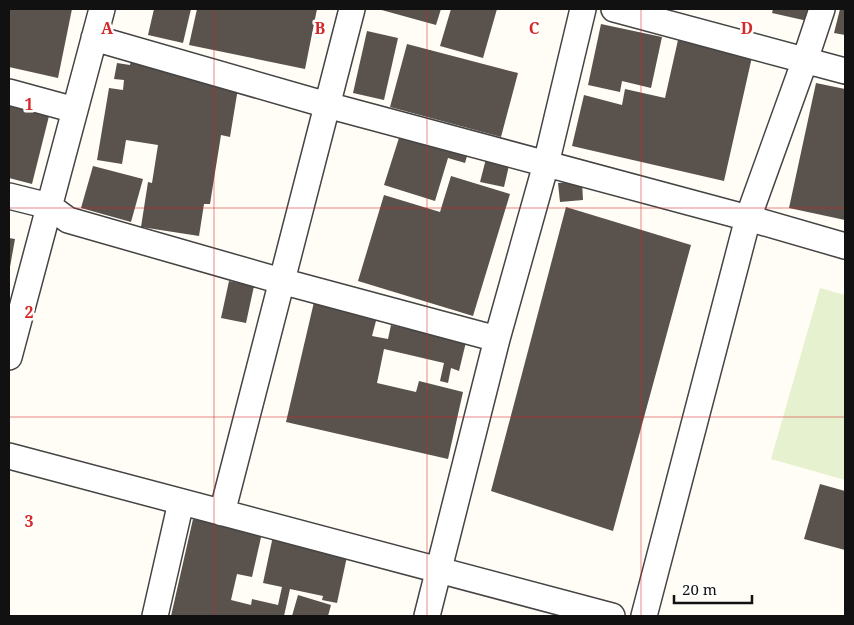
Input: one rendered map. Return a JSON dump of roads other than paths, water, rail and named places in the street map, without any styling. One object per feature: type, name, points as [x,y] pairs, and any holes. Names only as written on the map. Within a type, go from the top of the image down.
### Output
[{"type":"street","points":[[9,357],[102,9]]},
{"type":"street","points":[[222,513],[352,9]]},
{"type":"street","points":[[427,616],[497,339],[546,164],[582,9]]},
{"type":"street","points":[[614,9],[845,71]]},
{"type":"street","points":[[644,616],[748,218],[822,9]]},
{"type":"street","points":[[94,38],[845,246]]},
{"type":"street","points":[[9,92],[75,110]]},
{"type":"street","points":[[9,196],[49,206],[68,220],[281,281],[497,339]]},
{"type":"street","points":[[9,456],[612,616]]},
{"type":"street","points":[[155,616],[180,502]]}]
